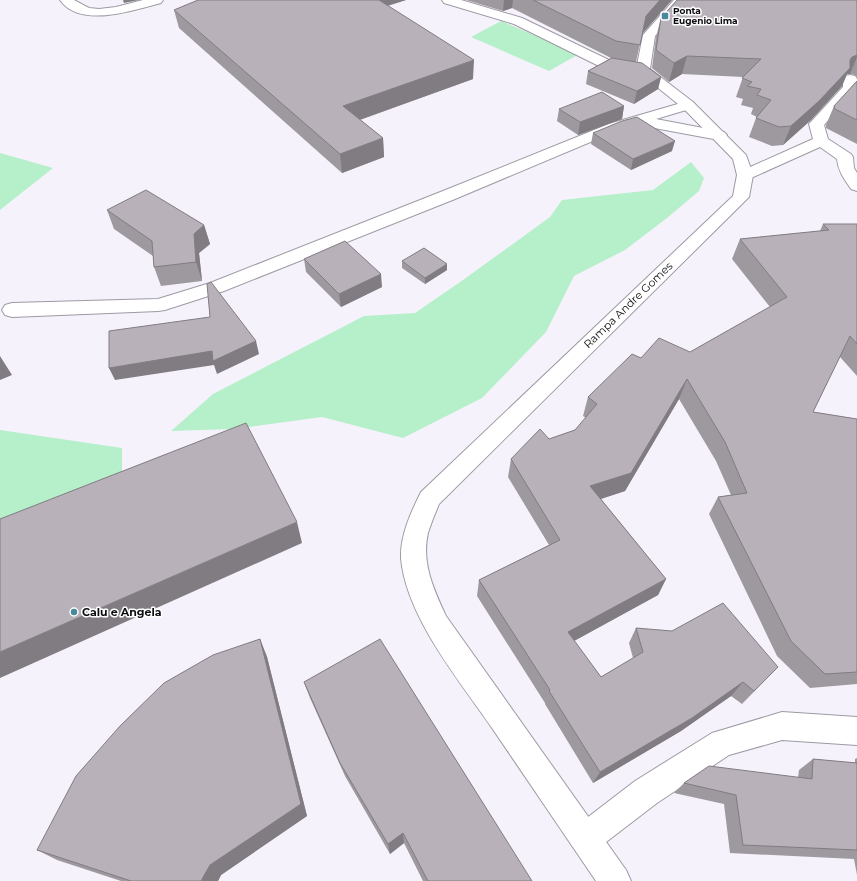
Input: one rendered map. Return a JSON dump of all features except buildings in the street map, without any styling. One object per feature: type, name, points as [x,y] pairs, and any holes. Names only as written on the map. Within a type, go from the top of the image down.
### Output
[{"type":"street","points":[[66,0],[76,7],[90,12],[120,10],[157,0]]},
{"type":"street","points":[[448,0],[518,21],[606,64],[643,70],[649,35],[681,0]]},
{"type":"street","name":"Rampa Andre Gomes","points":[[615,881],[437,625],[423,594],[413,561],[415,535],[429,499],[741,197],[745,175],[740,158],[688,105],[643,70]]},
{"type":"street","points":[[850,79],[850,88],[816,124],[821,142],[845,157],[846,168],[857,186]]},
{"type":"street","points":[[12,310],[158,305],[217,287],[449,195],[614,127],[688,105]]},
{"type":"street","points":[[639,120],[719,136]]},
{"type":"street","points":[[745,175],[821,142]]},
{"type":"street","points":[[586,838],[646,792],[722,744],[782,726],[857,731]]},
{"type":"green space","points":[[501,21],[579,54],[549,71],[471,37]]},
{"type":"green space","points":[[0,153],[53,168],[0,210]]},
{"type":"green space","points":[[691,162],[704,178],[699,191],[625,250],[574,276],[546,332],[482,398],[403,438],[322,417],[233,429],[171,431],[213,394],[364,316],[415,313],[550,217],[562,200],[653,190]]},
{"type":"green space","points":[[0,430],[122,448],[122,471],[52,504],[0,522]]},
{"type":"place","name":"Ponta Eugenio Lima","points":[[665,16]]},
{"type":"place","name":"Calu e Angela","points":[[74,612]]}]
